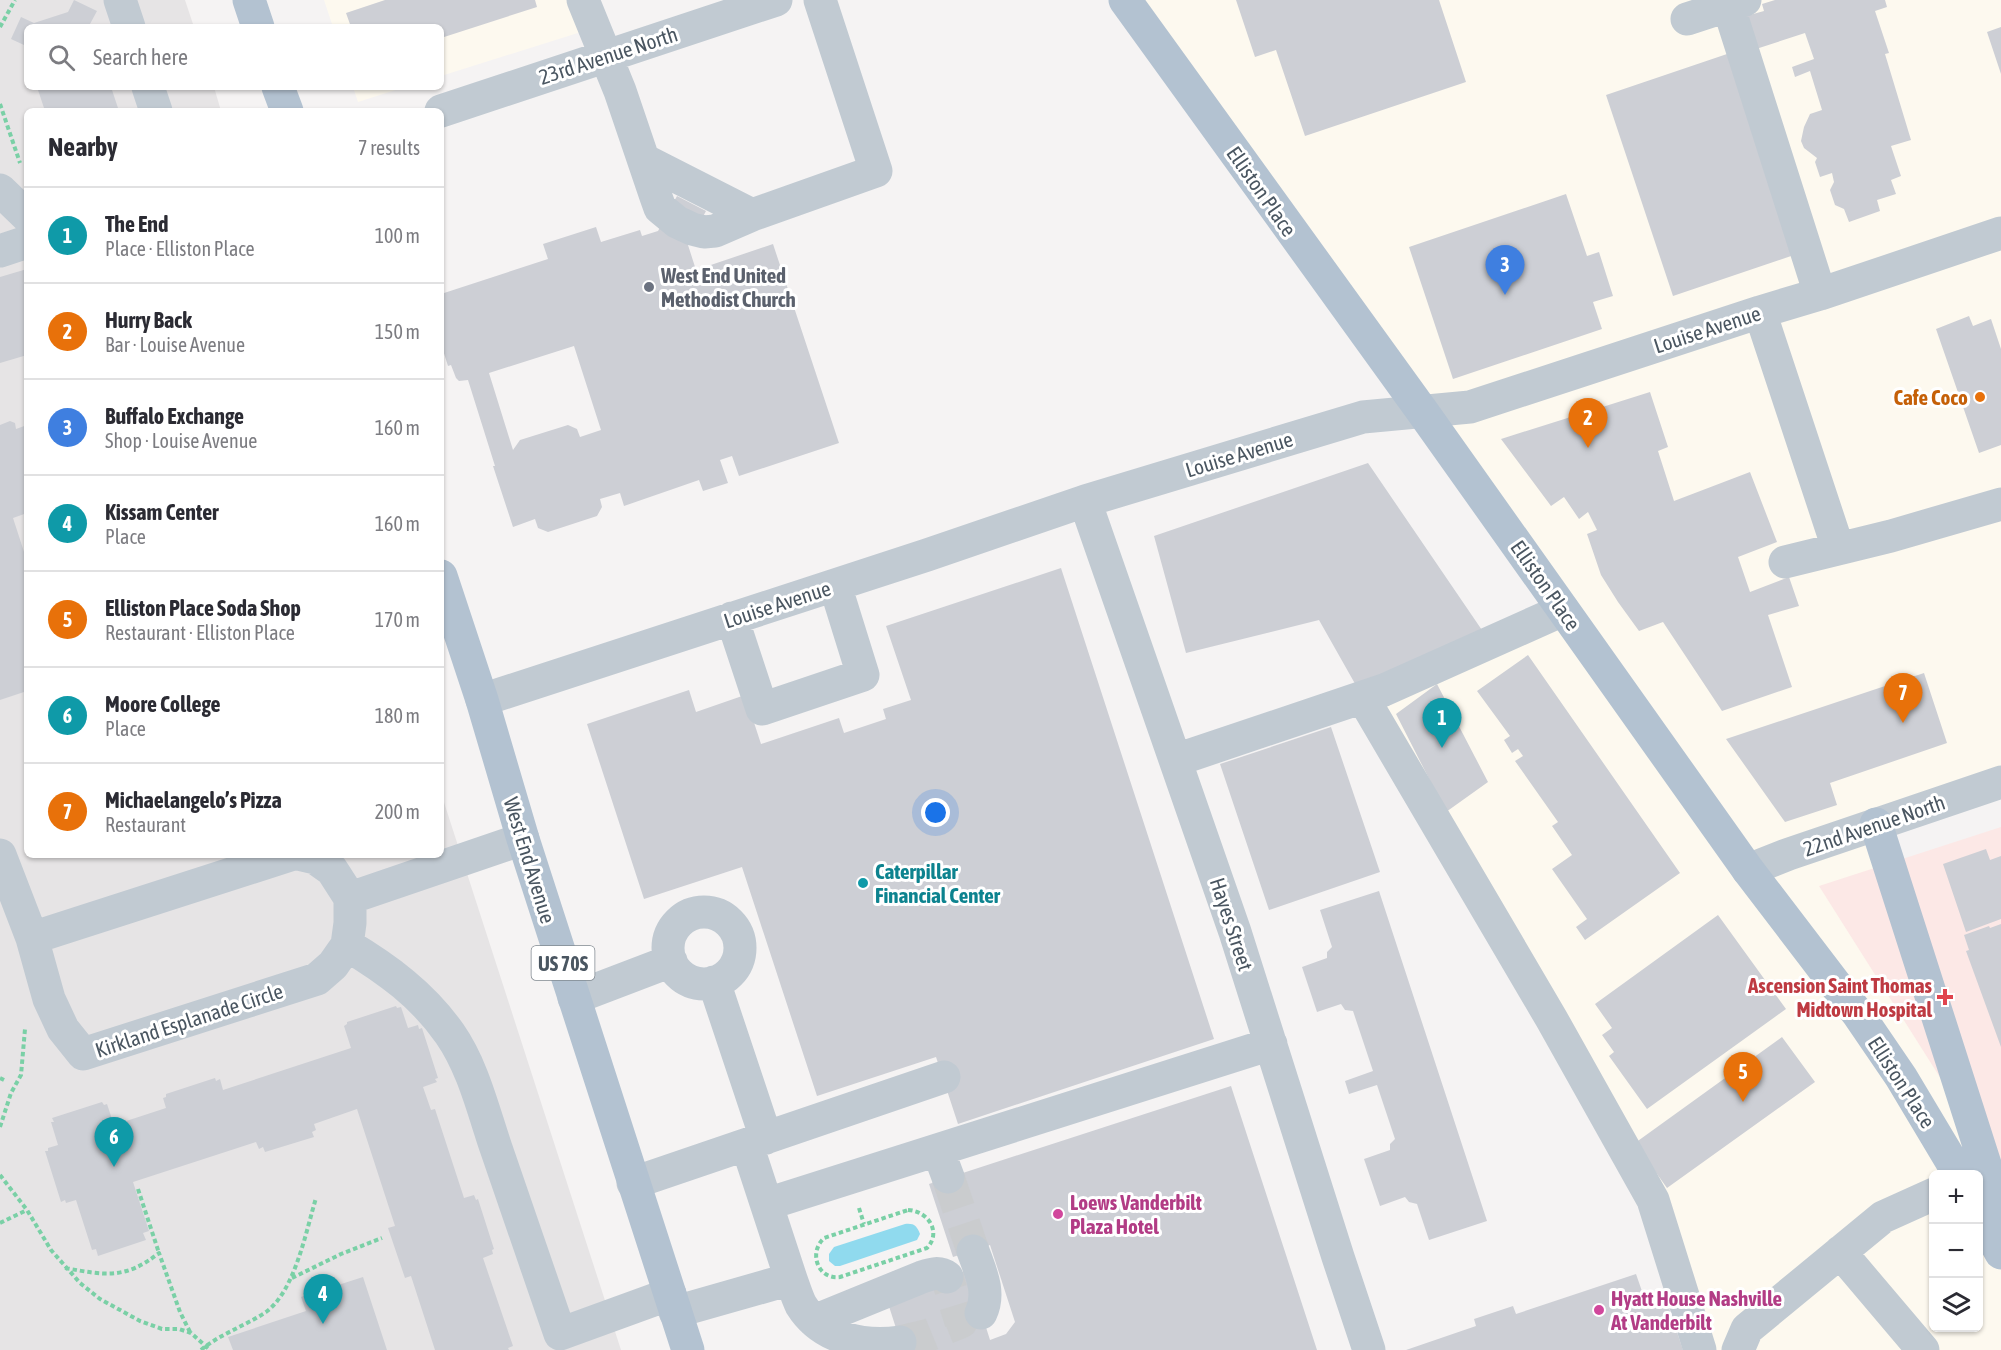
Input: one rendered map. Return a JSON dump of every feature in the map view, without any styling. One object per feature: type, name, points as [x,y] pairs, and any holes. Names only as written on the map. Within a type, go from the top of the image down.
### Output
[{"type":"main road","name":"Elliston Place","points":[[1125,0],[1422,411],[1748,870],[1858,1014],[1901,1077],[1957,1170]]},
{"type":"main road","points":[[279,90],[285,108]]},
{"type":"main road","name":"West End Avenue","points":[[444,585],[482,700],[523,839],[688,1350]]},
{"type":"main road","points":[[1876,824],[2001,1214]]},
{"type":"main road","points":[[1983,1220],[2001,1253]]},
{"type":"street","points":[[120,0],[128,24]]},
{"type":"street","points":[[583,0],[606,55],[660,208],[677,222],[704,232],[730,226],[752,215],[876,171],[820,0]]},
{"type":"street","name":"23rd Avenue North","points":[[444,110],[606,55],[739,6],[776,0]]},
{"type":"street","points":[[1687,19],[1736,3],[1820,294]]},
{"type":"street","points":[[149,90],[155,108]]},
{"type":"street","points":[[12,181],[24,209]]},
{"type":"street","name":"Louise Avenue","points":[[482,700],[1085,501],[1363,417],[1470,407],[2001,233]]},
{"type":"street","points":[[0,251],[24,243]]},
{"type":"street","points":[[1760,312],[1838,548]]},
{"type":"street","name":"Hayes Street","points":[[1085,501],[1235,932],[1369,1350]]},
{"type":"street","points":[[1785,562],[1901,533],[2001,504]]},
{"type":"street","points":[[732,618],[762,709],[863,675],[835,585]]},
{"type":"street","points":[[1176,760],[1363,698],[1563,610]]},
{"type":"street","points":[[1363,698],[1551,1018],[1653,1200],[1700,1350]]},
{"type":"street","name":"22nd Avenue North","points":[[1748,870],[2001,782]]},
{"type":"street","points":[[444,857],[523,839]]},
{"type":"street","points":[[0,855],[32,938],[281,858]]},
{"type":"street","points":[[315,858],[332,870],[350,898],[407,866],[441,858]]},
{"type":"street","name":"Kirkland Esplanade Circle","points":[[32,938],[48,999],[63,1029],[82,1054],[317,979],[333,965],[346,945],[350,923],[350,898]]},
{"type":"street","points":[[699,912],[711,912],[722,916],[737,934],[740,946],[739,958],[729,973],[714,982],[697,983],[681,975],[671,961],[668,950],[670,936],[682,920],[699,912]]},
{"type":"street","points":[[346,945],[402,981],[427,1006],[450,1035],[467,1066],[560,1334],[673,1303],[791,1279]]},
{"type":"street","points":[[574,998],[671,961]]},
{"type":"street","points":[[714,982],[756,1142],[767,1204],[801,1304],[814,1321],[829,1332],[872,1345],[900,1342]]},
{"type":"street","points":[[767,1204],[943,1164],[1098,1114],[1271,1044]]},
{"type":"street","points":[[633,1183],[944,1077]]},
{"type":"street","points":[[1742,1340],[1840,1252],[1883,1217],[1929,1196]]},
{"type":"street","points":[[973,1251],[985,1286],[986,1303],[981,1313]]},
{"type":"street","points":[[1840,1252],[1923,1350]]},
{"type":"street","points":[[814,1321],[928,1275],[942,1273],[947,1276]]},
{"type":"path","points":[[0,27],[15,0]]},
{"type":"path","points":[[0,104],[12,181]]},
{"type":"path","points":[[0,1127],[11,1093]]},
{"type":"path","points":[[0,1175],[27,1210],[64,1267],[100,1299],[140,1321],[162,1329],[179,1329],[191,1333]]},
{"type":"path","points":[[138,1189],[180,1312],[191,1333],[205,1349],[268,1310],[294,1272],[316,1198]]},
{"type":"path","points":[[0,1223],[27,1210]]},
{"type":"path","points":[[908,1210],[918,1211],[927,1218],[932,1225],[934,1235],[930,1245],[922,1251],[848,1276],[834,1278],[819,1269],[816,1253],[820,1242],[835,1233],[908,1210]]},
{"type":"path","points":[[290,1279],[341,1254],[382,1238]]},
{"type":"path","points":[[64,1267],[115,1274],[133,1270],[159,1253]]},
{"type":"shaded area","points":[[0,0],[185,0],[193,24],[24,24],[24,90],[215,90],[220,108],[24,108],[24,858],[444,858],[444,802],[621,1350],[0,1350]]},
{"type":"shaded area","points":[[324,0],[571,0],[581,32],[444,75],[444,24],[332,24]]},
{"type":"shaded area","points":[[1125,0],[2001,0],[2001,782],[1876,824],[2001,1214],[2001,1350],[1700,1350],[1669,1250],[1363,698],[1562,610]]},
{"type":"shaded area","points":[[354,90],[396,90],[358,102]]},
{"type":"shaded area","name":"Ascension Saint Thomas Midtown Hospital","points":[[2001,827],[2001,1195],[1960,1109],[1819,886]]},
{"type":"water","points":[[905,1224],[916,1227],[920,1234],[917,1240],[840,1266],[835,1266],[829,1261],[829,1254],[834,1247]]},
{"type":"building","points":[[74,0],[97,11],[90,24],[24,24],[24,45],[11,39],[21,17],[34,23],[68,12]]},
{"type":"building","points":[[385,0],[535,0],[537,7],[444,37],[444,24],[350,24],[346,13]]},
{"type":"building","points":[[1236,0],[1439,0],[1466,82],[1305,136],[1276,50],[1255,57]]},
{"type":"building","points":[[1775,0],[1885,0],[1887,7],[1875,11],[1889,53],[1885,54],[1911,140],[1891,146],[1901,176],[1891,180],[1896,194],[1877,200],[1880,211],[1849,222],[1844,209],[1835,205],[1830,190],[1834,182],[1832,173],[1820,177],[1815,162],[1817,158],[1804,148],[1801,141],[1810,114],[1822,110],[1810,71],[1795,77],[1792,67],[1814,59],[1805,33],[1756,49],[1746,16],[1764,11],[1762,4]]},
{"type":"building","points":[[2001,27],[2001,74],[1987,32]]},
{"type":"building","points":[[1727,54],[1794,255],[1673,296],[1606,95]]},
{"type":"building","points":[[38,90],[112,90],[118,108],[44,108]]},
{"type":"building","points":[[1566,194],[1587,256],[1599,252],[1613,296],[1593,302],[1602,329],[1453,379],[1409,247]]},
{"type":"building","points":[[677,196],[706,211],[688,245],[696,270],[773,244],[839,443],[739,476],[732,456],[720,460],[728,483],[703,491],[699,480],[624,506],[620,493],[600,499],[602,507],[597,516],[548,532],[538,528],[535,519],[513,527],[468,380],[459,381],[456,378],[451,365],[448,366],[444,353],[444,293],[548,259],[543,244],[596,227],[601,242],[640,230],[642,236],[658,231]],"holes":[[[574,346],[601,430],[580,437],[577,429],[568,425],[520,440],[513,450],[489,373]]]},
{"type":"building","points":[[24,270],[24,356],[0,363],[0,277]]},
{"type":"building","name":"Cafe Coco","points":[[1969,316],[1973,326],[1991,319],[2001,349],[2001,445],[1979,453],[1936,329]]},
{"type":"building","points":[[1650,392],[1668,447],[1658,451],[1674,501],[1750,472],[1777,542],[1738,557],[1750,592],[1789,577],[1799,606],[1768,615],[1792,687],[1722,711],[1663,622],[1639,631],[1618,602],[1601,575],[1587,534],[1597,530],[1588,512],[1579,519],[1564,497],[1551,506],[1501,439]]},
{"type":"building","points":[[10,421],[15,423],[16,429],[24,426],[24,514],[13,518],[24,552],[24,692],[0,700],[0,425]]},
{"type":"building","points":[[1368,463],[1486,636],[1358,689],[1319,620],[1186,653],[1154,536]]},
{"type":"building","points":[[1061,568],[1214,1039],[958,1124],[936,1057],[817,1096],[742,867],[644,899],[587,724],[689,690],[696,712],[745,695],[761,744],[839,718],[844,733],[886,719],[883,709],[911,700],[886,626]]},
{"type":"building","points":[[1528,655],[1680,873],[1585,940],[1576,927],[1587,919],[1552,869],[1572,855],[1552,826],[1558,822],[1515,761],[1523,756],[1518,749],[1512,753],[1504,740],[1510,736],[1477,691]]},
{"type":"building","points":[[1924,673],[1947,743],[1830,783],[1837,805],[1785,822],[1726,739]]},
{"type":"building","points":[[1437,684],[1488,782],[1446,812],[1396,714]]},
{"type":"building","points":[[1331,727],[1380,872],[1269,910],[1220,764]]},
{"type":"building","points":[[1986,849],[1990,860],[2001,856],[2001,919],[1966,932],[1943,864]]},
{"type":"building","points":[[1379,891],[1487,1221],[1429,1240],[1417,1204],[1409,1202],[1405,1197],[1380,1206],[1364,1159],[1390,1150],[1390,1144],[1395,1139],[1377,1085],[1349,1094],[1345,1081],[1373,1071],[1353,1011],[1345,1010],[1341,1004],[1317,1012],[1302,967],[1327,958],[1327,952],[1332,947],[1320,910]]},
{"type":"building","points":[[1718,915],[1786,1009],[1647,1109],[1609,1056],[1614,1052],[1602,1035],[1612,1028],[1595,1004]]},
{"type":"building","points":[[2001,924],[2001,1047],[1966,951],[1969,950],[1964,935]]},
{"type":"building","points":[[396,1006],[401,1007],[408,1028],[418,1025],[419,1029],[422,1028],[438,1078],[435,1079],[437,1082],[423,1087],[431,1110],[435,1109],[464,1198],[474,1195],[476,1200],[478,1199],[494,1249],[493,1254],[483,1258],[513,1346],[508,1348],[509,1350],[435,1350],[411,1276],[405,1278],[388,1228],[395,1226],[357,1109],[314,1124],[316,1130],[312,1132],[314,1137],[265,1152],[263,1147],[259,1149],[256,1142],[133,1182],[149,1231],[143,1233],[146,1240],[98,1256],[96,1249],[92,1250],[76,1200],[61,1202],[45,1151],[58,1145],[51,1122],[54,1122],[52,1118],[102,1102],[104,1105],[107,1104],[114,1125],[166,1108],[163,1098],[166,1094],[215,1078],[216,1081],[220,1079],[223,1090],[351,1048],[344,1026],[347,1022]]},
{"type":"building","points":[[1782,1037],[1815,1082],[1667,1188],[1635,1143]]},
{"type":"building","name":"Loews Vanderbilt Plaza Hotel","points":[[1231,1086],[1317,1350],[903,1350],[886,1297],[968,1270],[990,1340],[1006,1334],[1015,1322],[990,1245],[953,1257],[929,1184]]},
{"type":"building","name":"Hyatt House Nashville At Vanderbilt","points":[[1636,1274],[1644,1297],[1663,1290],[1683,1350],[1406,1350],[1476,1326],[1474,1319],[1513,1306],[1516,1314]]},
{"type":"building","points":[[363,1277],[387,1350],[233,1350],[228,1337],[306,1311],[301,1297]]},
{"type":"tunnel","points":[[948,1177],[973,1251]]},
{"type":"tunnel","points":[[900,1342],[929,1335],[961,1322],[947,1277]]},
{"type":"place","name":"West End United Methodist Church","points":[[649,287]]},
{"type":"place","name":"Buffalo Exchange","points":[[1505,295]]},
{"type":"place","name":"Cafe Coco","points":[[1980,397]]},
{"type":"place","name":"Hurry Back","points":[[1588,448]]},
{"type":"place","name":"Michaelangelo’s Pizza","points":[[1903,723]]},
{"type":"place","name":"The End","points":[[1442,748]]},
{"type":"place","name":"Caterpillar Financial Center","points":[[863,883]]},
{"type":"place","name":"Ascension Saint Thomas Midtown Hospital","points":[[1945,997]]},
{"type":"place","name":"Elliston Place Soda Shop","points":[[1743,1102]]},
{"type":"place","name":"Moore College","points":[[114,1167]]},
{"type":"place","name":"Loews Vanderbilt Plaza Hotel","points":[[1058,1214]]},
{"type":"place","name":"Hyatt House Nashville At Vanderbilt","points":[[1599,1310]]},
{"type":"place","name":"Kissam Center","points":[[323,1324]]}]
